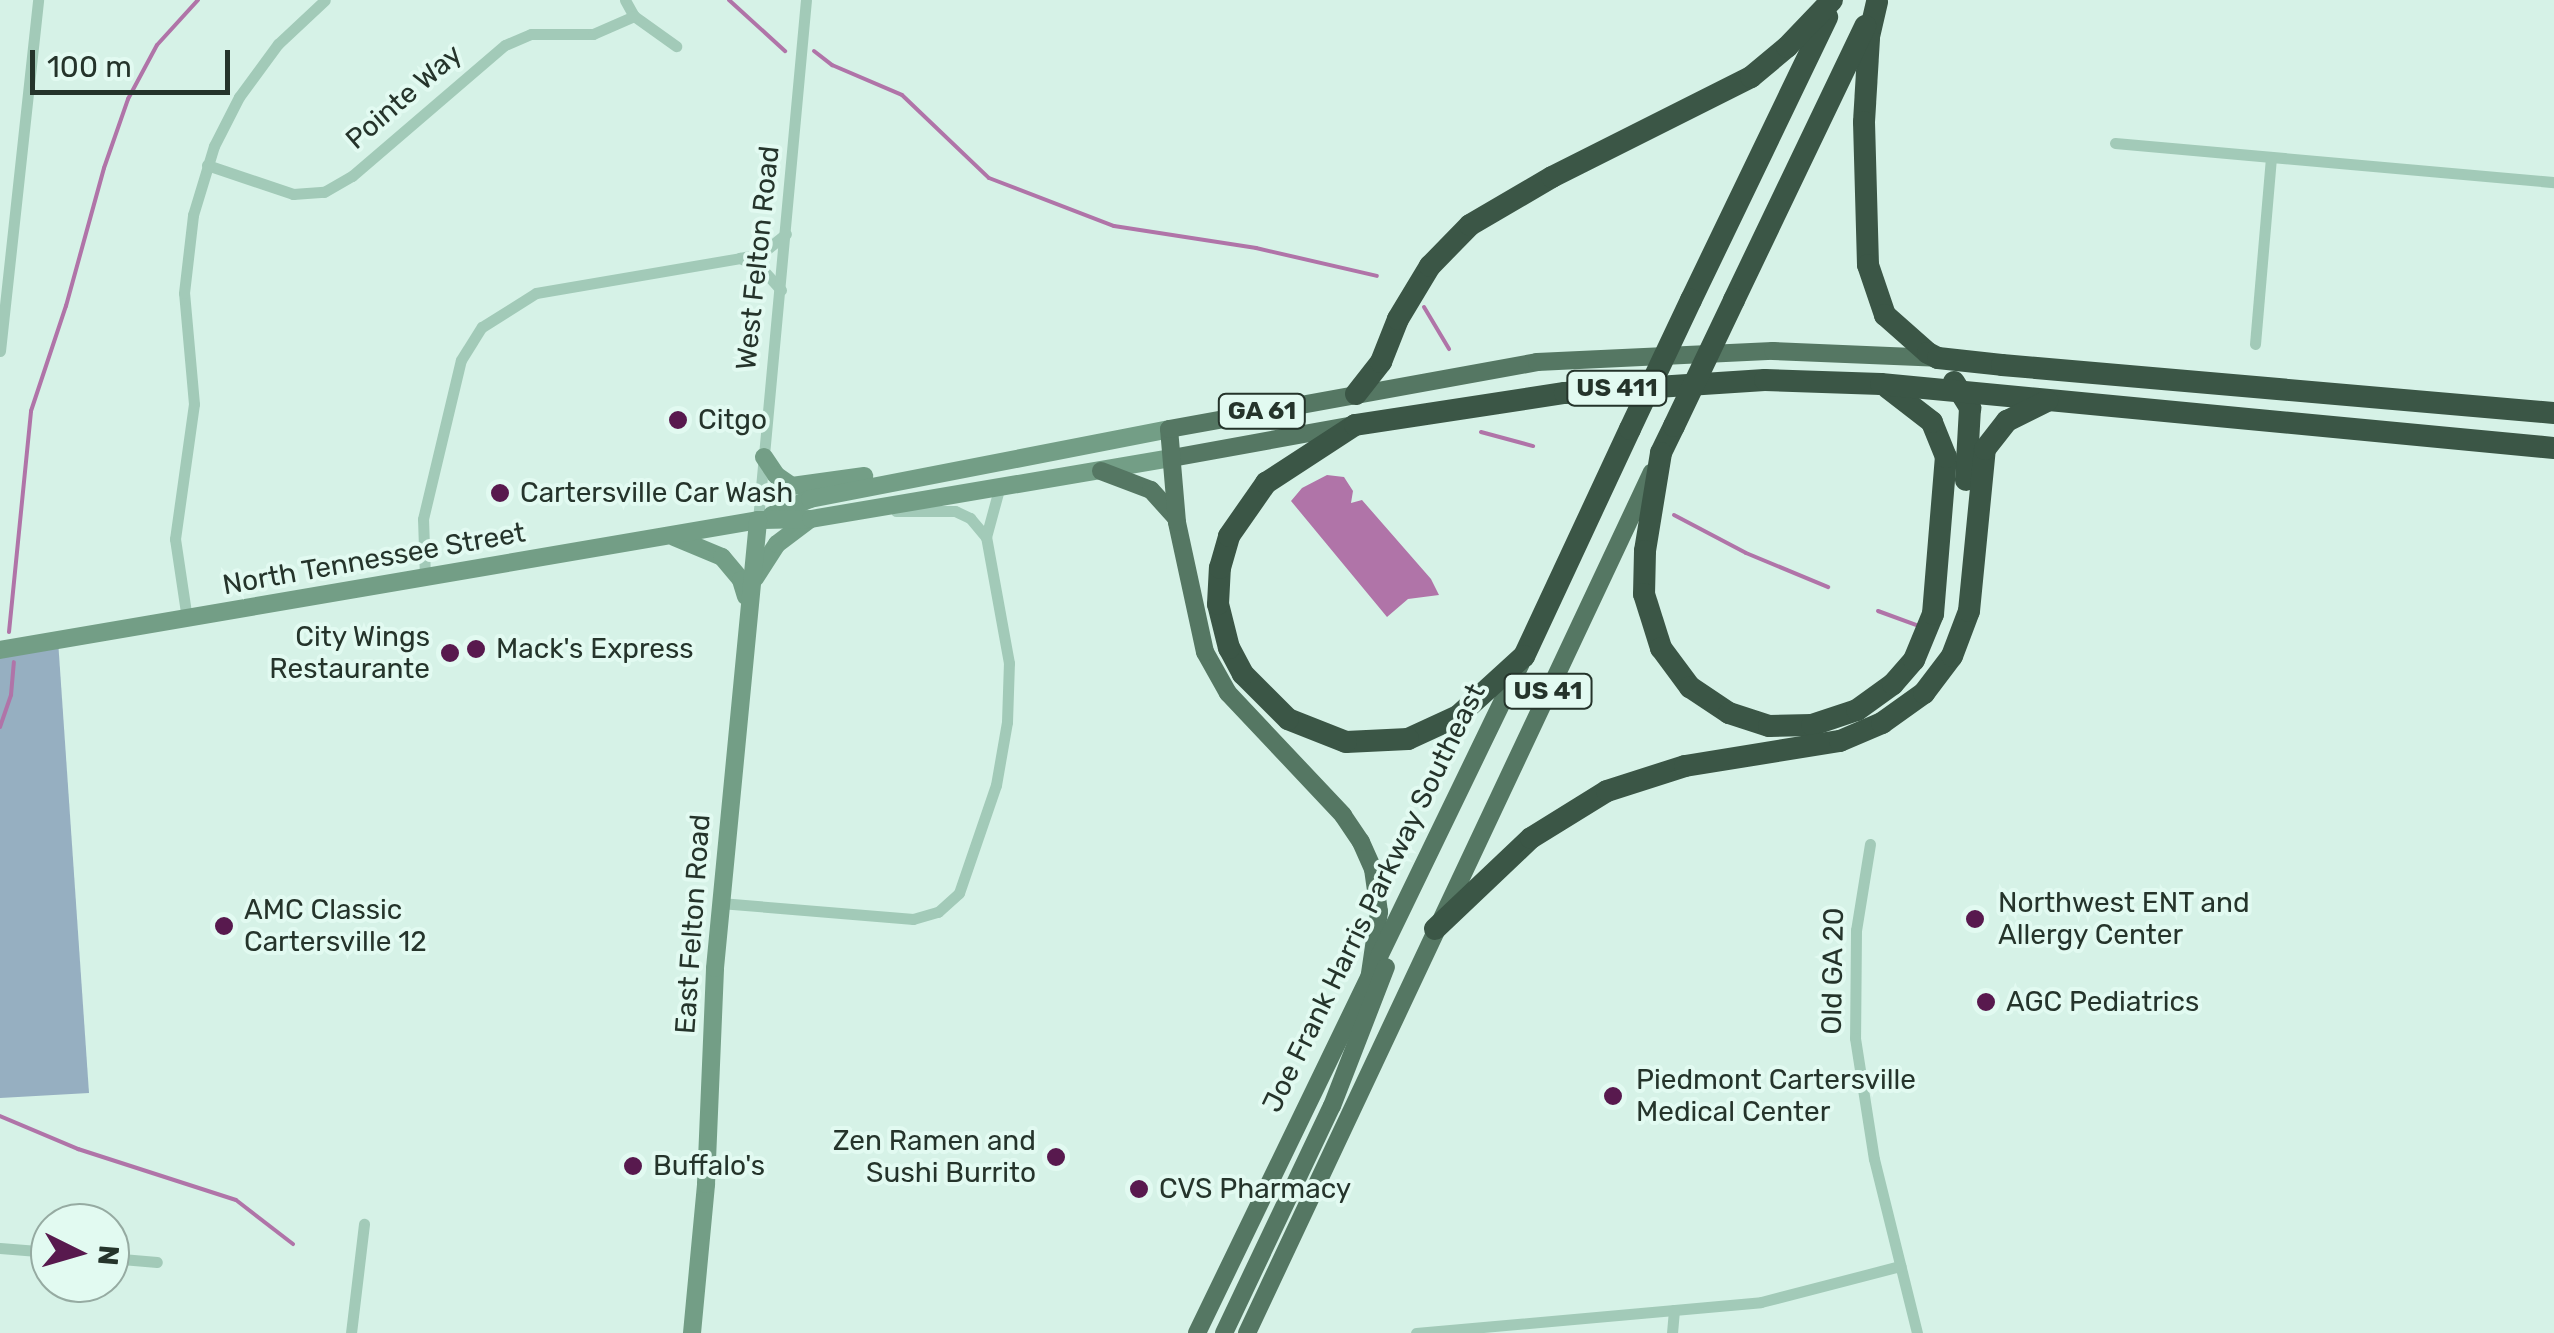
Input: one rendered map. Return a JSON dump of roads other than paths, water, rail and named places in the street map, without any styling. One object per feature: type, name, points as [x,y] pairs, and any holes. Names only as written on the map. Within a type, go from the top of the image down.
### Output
[{"type":"highway","name":"Joe Frank Harris Parkway Southeast","points":[[1524,656],[1834,0]]},
{"type":"highway","points":[[1356,394],[1381,362],[1398,320],[1430,266],[1470,225],[1750,76],[1788,47],[1834,0]]},
{"type":"highway","points":[[1877,1],[1864,122],[1870,276],[1877,302],[1898,331],[1964,392],[1971,428],[1953,617],[1936,662],[1903,709]]},
{"type":"highway","name":"US 41","points":[[1661,453],[1877,1]]},
{"type":"highway","points":[[1926,358],[2554,413]]},
{"type":"highway","name":"US 411","points":[[1524,656],[1444,724],[1408,739],[1376,744],[1331,738],[1301,727],[1265,701],[1242,674],[1229,648],[1218,604],[1220,568],[1229,536],[1266,483],[1355,425],[1511,399],[1622,388],[1765,380],[1881,384],[2554,448]]},
{"type":"highway","points":[[1661,453],[1648,526],[1644,583],[1652,631],[1669,662],[1690,687],[1729,714],[1783,727],[1824,723],[1858,710],[1893,684],[1914,660],[1933,614],[1946,470],[1943,444],[1924,413],[1881,384]]},
{"type":"highway","points":[[1436,928],[1531,838],[1607,791],[1685,766],[1840,742],[1903,709],[1943,671],[1964,627],[1988,442],[2007,421],[2048,400]]},
{"type":"main road","name":"GA 61","points":[[1356,394],[1519,365],[1596,357],[1773,350],[1926,358]]},
{"type":"main road","name":"North Tennessee Street","points":[[758,520],[810,499],[978,463],[1356,394]]},
{"type":"main road","name":"GA 61","points":[[1172,458],[1355,425]]},
{"type":"main road","points":[[1169,428],[1177,522],[1194,617],[1212,667],[1247,716],[1343,815],[1373,868],[1380,912],[1369,980]]},
{"type":"main road","name":"US 41","points":[[1247,1333],[1661,453]]},
{"type":"main road","points":[[764,458],[781,480],[798,486],[932,464],[978,463]]},
{"type":"main road","name":"North Tennessee Street","points":[[0,650],[758,520],[812,519],[1172,458]]},
{"type":"main road","points":[[1102,471],[1151,490],[1177,522]]},
{"type":"main road","points":[[749,595],[777,544],[812,519]]},
{"type":"main road","name":"East Felton Road","points":[[692,1333],[706,1184],[720,904],[758,520]]},
{"type":"main road","points":[[669,536],[722,557],[749,595]]},
{"type":"main road","name":"Joe Frank Harris Parkway Southeast","points":[[1197,1333],[1524,656]]},
{"type":"main road","points":[[1224,1333],[1346,1075],[1375,1002],[1392,932]]},
{"type":"street","points":[[0,352],[38,0]]},
{"type":"street","points":[[187,619],[175,539],[194,404],[185,321],[192,215],[223,126],[254,73],[325,0]]},
{"type":"street","points":[[625,0],[634,16],[676,46]]},
{"type":"street","name":"West Felton Road","points":[[758,520],[806,0]]},
{"type":"street","name":"Pointe Way","points":[[207,165],[292,194],[324,192],[352,176],[505,45],[531,34],[593,34],[634,16]]},
{"type":"street","points":[[2115,143],[2554,182]]},
{"type":"street","points":[[2254,344],[2271,158]]},
{"type":"street","points":[[425,578],[423,519],[461,360],[482,327],[536,293],[761,254],[786,234]]},
{"type":"street","points":[[740,258],[763,270],[781,290]]},
{"type":"street","points":[[720,904],[913,920],[938,912],[959,893],[996,785],[1007,722],[1008,663],[986,537],[999,489]]},
{"type":"street","points":[[864,510],[955,511],[970,518],[986,537]]},
{"type":"street","name":"Old GA 20","points":[[1870,844],[1856,930],[1854,1038],[1871,1144],[1918,1333]]},
{"type":"street","points":[[350,1333],[364,1224]]},
{"type":"street","points":[[0,1248],[30,1250]]},
{"type":"street","points":[[130,1260],[157,1262]]},
{"type":"street","points":[[1418,1333],[1761,1302],[1900,1266]]},
{"type":"street","points":[[1672,1333],[1674,1310]]},
{"type":"waterway","points":[[9,632],[31,411],[128,99],[157,45],[198,0]]},
{"type":"waterway","points":[[729,0],[785,51]]},
{"type":"waterway","points":[[814,51],[832,65],[902,95],[989,178],[1114,226],[1256,248],[1377,276]]},
{"type":"waterway","points":[[1424,307],[1449,349]]},
{"type":"waterway","points":[[1481,432],[1533,446]]},
{"type":"waterway","points":[[1674,515],[1746,553],[1828,587]]},
{"type":"waterway","points":[[1878,611],[1919,626]]},
{"type":"waterway","points":[[0,727],[11,695],[14,662]]},
{"type":"waterway","points":[[0,1116],[78,1149],[236,1200],[293,1244]]},
{"type":"place","name":"Citgo","points":[[678,420]]},
{"type":"place","name":"Cartersville Car Wash","points":[[500,493]]},
{"type":"place","name":"Mack's Express","points":[[476,649]]},
{"type":"place","name":"City Wings Restaurante","points":[[450,653]]},
{"type":"place","name":"Northwest ENT and Allergy Center","points":[[1975,919]]},
{"type":"place","name":"AMC Classic Cartersville 12","points":[[224,926]]},
{"type":"place","name":"AGC Pediatrics","points":[[1986,1002]]},
{"type":"place","name":"Piedmont Cartersville Medical Center","points":[[1613,1096]]},
{"type":"place","name":"Zen Ramen and Sushi Burrito","points":[[1056,1157]]},
{"type":"place","name":"Buffalo's","points":[[633,1166]]},
{"type":"place","name":"CVS Pharmacy","points":[[1139,1189]]}]
